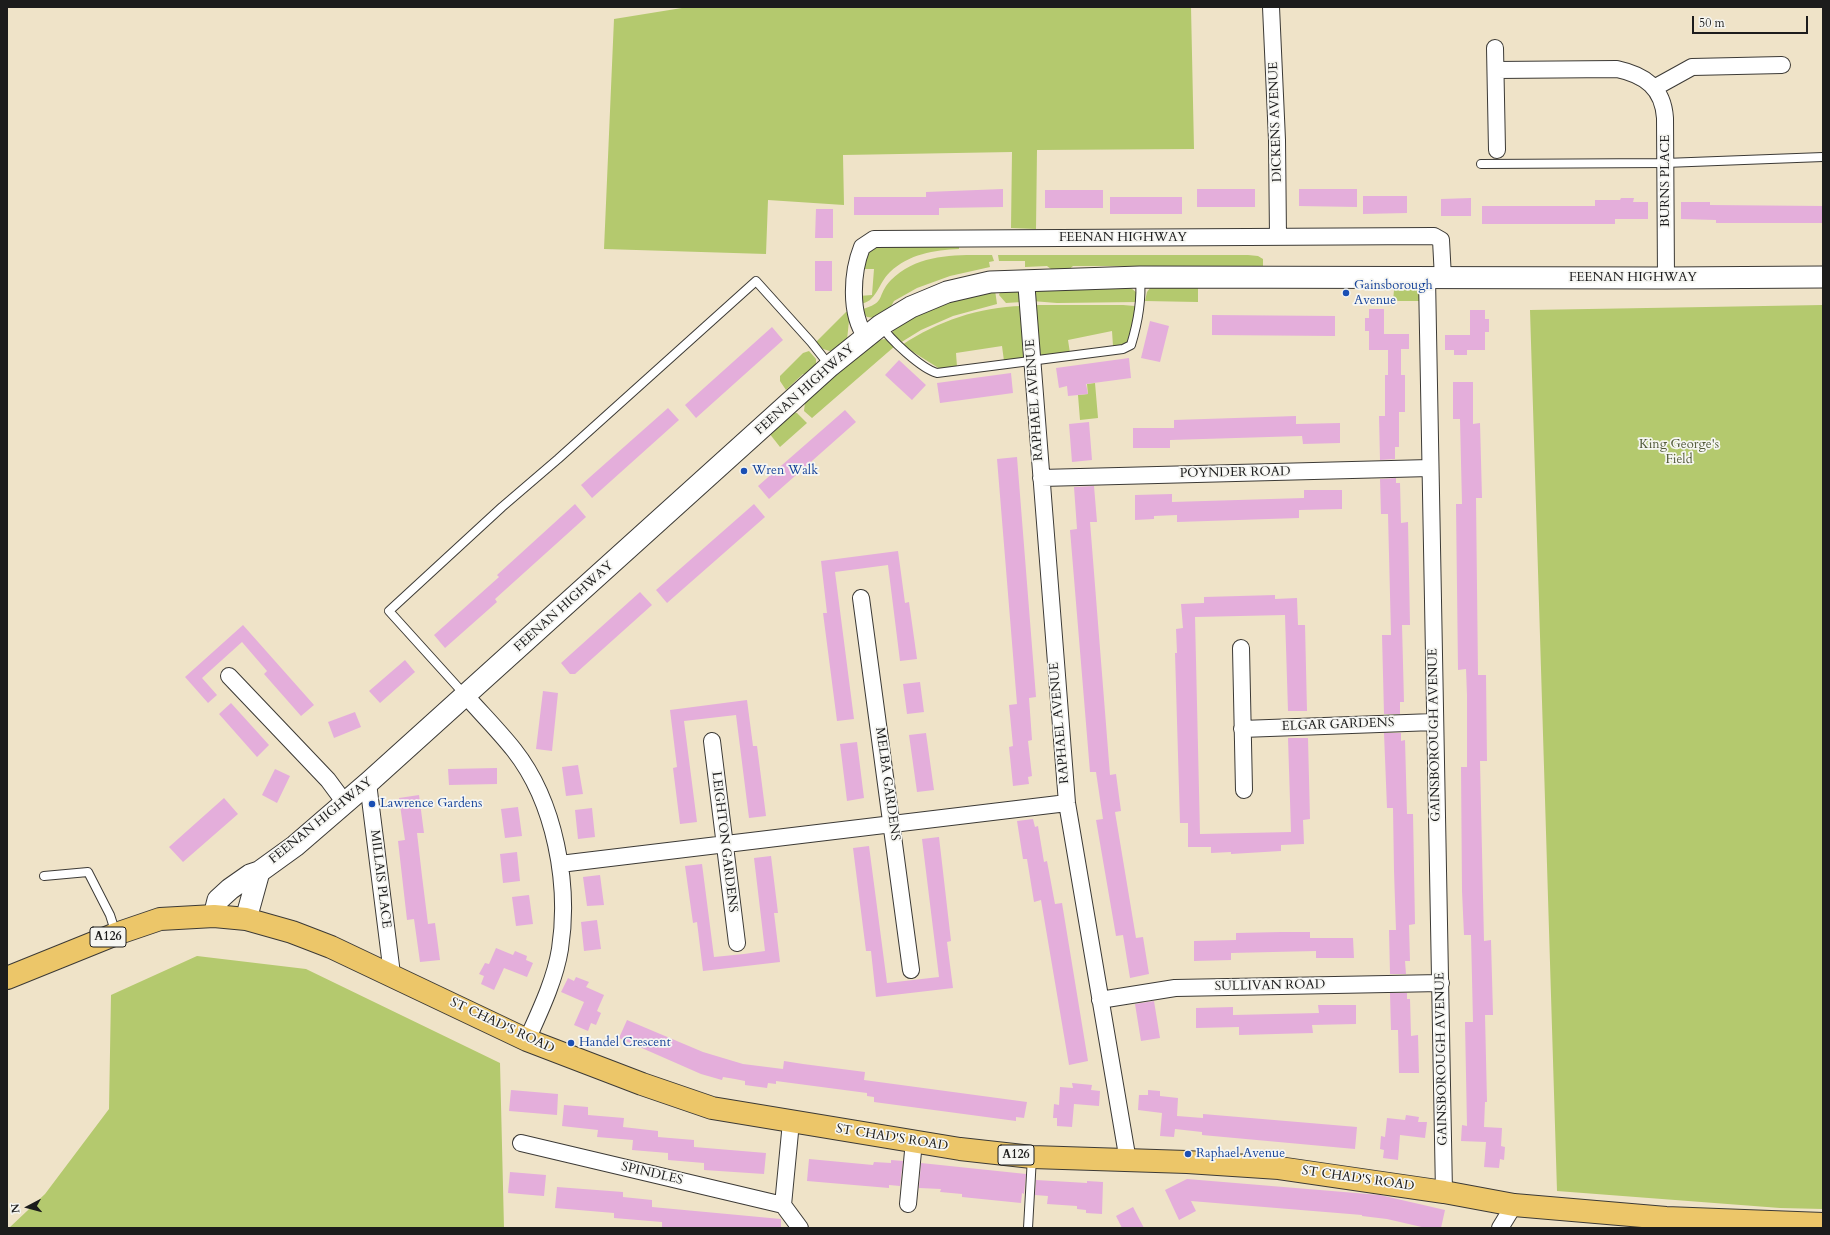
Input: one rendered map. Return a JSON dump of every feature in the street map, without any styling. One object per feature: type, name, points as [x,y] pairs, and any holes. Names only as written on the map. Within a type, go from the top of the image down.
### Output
[{"type":"main road","name":"ST CHAD'S ROAD","points":[[7,978],[116,934],[160,919],[214,916],[246,919],[292,932],[331,946],[527,1040],[642,1084],[712,1108],[914,1141],[1032,1157],[1187,1162],[1279,1168],[1444,1192],[1514,1205],[1689,1223],[1823,1224]]},
{"type":"street","name":"DICKENS AVENUE","points":[[1271,7],[1277,140],[1278,238]]},
{"type":"street","points":[[1495,48],[1497,150]]},
{"type":"street","points":[[1654,88],[1692,66],[1782,65]]},
{"type":"street","name":"BURNS PLACE","points":[[1496,70],[1617,69],[1634,72],[1646,80],[1654,88],[1664,105],[1666,278]]},
{"type":"street","name":"FEENAN HIGHWAY","points":[[873,331],[857,323],[855,314],[856,268],[862,247],[874,240],[1437,237],[1441,239],[1442,243],[1435,278]]},
{"type":"street","name":"FEENAN HIGHWAY","points":[[214,916],[218,900],[250,875],[259,872],[295,846],[368,783],[830,366],[873,331],[916,305],[955,290],[990,282],[1026,280],[1140,277],[1823,277]]},
{"type":"street","name":"GAINSBOROUGH AVENUE","points":[[1435,278],[1430,468],[1444,1192]]},
{"type":"street","name":"RAPHAEL AVENUE","points":[[1026,280],[1067,803],[1128,1161]]},
{"type":"street","name":"POYNDER ROAD","points":[[1041,478],[1430,468]]},
{"type":"street","name":"MELBA GARDENS","points":[[861,598],[911,970]]},
{"type":"street","points":[[1241,648],[1244,790]]},
{"type":"street","points":[[230,676],[328,780],[345,803]]},
{"type":"street","points":[[466,696],[515,751],[534,783],[552,824],[560,864],[563,903],[560,949],[549,987],[527,1040]]},
{"type":"street","name":"ELGAR GARDENS","points":[[1242,729],[1434,722]]},
{"type":"street","name":"LEIGHTON GARDENS","points":[[712,741],[737,943]]},
{"type":"street","name":"MILLAIS PLACE","points":[[368,783],[392,974]]},
{"type":"street","points":[[560,864],[1067,803]]},
{"type":"street","name":"FEENAN HIGHWAY","points":[[246,919],[259,872]]},
{"type":"street","name":"SULLIVAN ROAD","points":[[1100,1000],[1175,988],[1441,983]]},
{"type":"street","points":[[791,1122],[783,1205],[800,1228]]},
{"type":"street","points":[[908,1204],[914,1141]]},
{"type":"street","name":"SPINDLES","points":[[521,1143],[783,1205]]},
{"type":"street","points":[[1500,1228],[1514,1205]]},
{"type":"lane","points":[[1481,164],[1665,164],[1823,158]]},
{"type":"lane","points":[[873,331],[896,344],[925,366],[936,372],[1129,347],[1139,316],[1141,298],[1140,277]]},
{"type":"lane","points":[[466,696],[389,611],[502,507],[558,459],[756,281],[811,342],[830,366]]},
{"type":"lane","points":[[44,876],[88,872],[110,915],[116,934]]},
{"type":"lane","points":[[1028,1228],[1032,1157]]},
{"type":"green space","points":[[688,7],[1191,7],[1194,149],[1037,150],[1036,229],[1011,228],[1012,152],[843,155],[844,205],[768,200],[766,254],[604,249],[614,19]]},
{"type":"green space","points":[[959,244],[959,249],[940,250],[922,254],[905,261],[886,276],[870,300],[859,304],[859,296],[872,295],[874,269],[862,269],[869,251],[875,247]]},
{"type":"green space","points":[[992,255],[994,261],[989,262],[990,267],[950,276],[917,288],[894,301],[889,310],[875,318],[867,317],[860,310],[869,307],[878,301],[891,280],[902,271],[913,265],[938,257]]},
{"type":"green space","points":[[998,255],[1248,255],[1258,256],[1263,259],[1263,266],[1073,266],[1066,272],[1055,272],[1047,266],[1025,267],[1025,261],[999,261]]},
{"type":"green space","points":[[1397,286],[1417,288],[1420,291],[1420,301],[1393,301],[1394,290]]},
{"type":"green space","points":[[1198,287],[1198,302],[1145,301],[1147,292],[1150,288]]},
{"type":"green space","points":[[1131,288],[1137,293],[1137,302],[1057,303],[1032,301],[1033,293],[1037,289]]},
{"type":"green space","points":[[1001,289],[1018,292],[1021,295],[1022,302],[1006,303],[999,295]]},
{"type":"green space","points":[[995,290],[997,304],[953,316],[921,330],[900,343],[893,334],[893,329],[936,304]]},
{"type":"green space","points":[[1033,305],[1123,305],[1135,306],[1137,308],[1127,342],[1124,345],[1113,346],[1112,331],[1068,340],[1070,353],[1041,356]]},
{"type":"green space","name":"King George's Field","points":[[1823,305],[1823,1209],[1780,1208],[1557,1191],[1530,310]]},
{"type":"green space","points":[[1022,306],[1025,358],[1004,361],[1002,346],[956,353],[957,367],[940,369],[902,345],[944,322],[959,317],[990,309]]},
{"type":"green space","points":[[850,311],[847,340],[833,352],[823,349],[816,342],[846,312]]},
{"type":"green space","points":[[886,339],[895,346],[812,418],[804,411],[805,402],[877,340]]},
{"type":"green space","points":[[809,351],[816,359],[816,366],[807,376],[803,374],[786,390],[780,381],[780,376],[803,353]]},
{"type":"green space","points":[[1095,383],[1098,418],[1080,420],[1078,395],[1088,394],[1087,384]]},
{"type":"green space","points":[[792,412],[797,413],[807,423],[780,447],[769,433]]},
{"type":"green space","points":[[197,956],[306,969],[500,1063],[504,1228],[9,1228],[45,1194],[109,1109],[111,995]]},
{"type":"building","points":[[1003,189],[1003,207],[939,208],[939,215],[854,215],[854,197],[926,197],[926,192]]},
{"type":"building","points":[[1197,189],[1255,189],[1255,207],[1197,207]]},
{"type":"building","points":[[1299,189],[1357,189],[1357,207],[1299,206]]},
{"type":"building","points":[[1045,190],[1103,190],[1103,208],[1045,208]]},
{"type":"building","points":[[1363,196],[1407,196],[1407,213],[1363,214]]},
{"type":"building","points":[[1110,197],[1182,197],[1182,214],[1110,214]]},
{"type":"building","points":[[1471,198],[1471,216],[1441,216],[1441,199]]},
{"type":"building","points":[[1621,198],[1634,198],[1633,202],[1648,202],[1648,219],[1615,219],[1615,224],[1482,224],[1482,206],[1595,206],[1595,200],[1620,200]]},
{"type":"building","points":[[1681,202],[1710,202],[1710,205],[1823,206],[1823,223],[1716,223],[1716,220],[1681,219]]},
{"type":"building","points":[[816,209],[833,209],[833,238],[815,238]]},
{"type":"building","points":[[815,261],[832,261],[832,291],[815,291]]},
{"type":"building","points":[[1369,309],[1384,309],[1384,334],[1409,334],[1409,349],[1401,349],[1401,375],[1405,375],[1405,412],[1399,412],[1399,447],[1395,447],[1395,459],[1380,460],[1379,416],[1385,416],[1385,375],[1388,375],[1388,350],[1369,350],[1369,331],[1365,331],[1365,318],[1369,318]]},
{"type":"building","points":[[1470,310],[1485,310],[1485,319],[1489,319],[1489,332],[1485,332],[1485,350],[1467,350],[1467,355],[1454,355],[1454,350],[1445,350],[1445,335],[1470,335]]},
{"type":"building","points":[[1212,315],[1335,316],[1335,336],[1212,335]]},
{"type":"building","points":[[1150,321],[1169,326],[1160,362],[1141,358]]},
{"type":"building","points":[[772,327],[783,340],[696,418],[685,405]]},
{"type":"building","points":[[1129,358],[1131,378],[1086,384],[1088,394],[1068,396],[1067,386],[1059,388],[1056,368]]},
{"type":"building","points":[[899,360],[926,385],[912,400],[885,375]]},
{"type":"building","points":[[1011,373],[1013,393],[940,403],[937,383]]},
{"type":"building","points":[[1453,382],[1473,382],[1473,424],[1480,423],[1482,498],[1476,498],[1478,675],[1486,675],[1487,761],[1480,761],[1484,941],[1491,940],[1493,1015],[1485,1015],[1487,1102],[1485,1102],[1484,1127],[1502,1128],[1501,1146],[1505,1147],[1504,1160],[1500,1159],[1499,1168],[1484,1167],[1486,1142],[1461,1141],[1462,1125],[1467,1126],[1465,1022],[1473,1022],[1471,935],[1464,935],[1462,891],[1461,767],[1467,767],[1467,695],[1466,669],[1458,670],[1456,504],[1462,504],[1460,419],[1453,419]]},
{"type":"building","points":[[668,408],[679,420],[592,498],[581,485]]},
{"type":"building","points":[[845,410],[856,422],[769,499],[758,486]]},
{"type":"building","points":[[1296,416],[1296,424],[1340,423],[1340,443],[1303,444],[1302,436],[1170,440],[1170,448],[1133,448],[1133,428],[1174,428],[1174,420]]},
{"type":"building","points":[[1089,422],[1092,460],[1072,462],[1069,424]]},
{"type":"building","points":[[1017,457],[1036,697],[1029,698],[1032,740],[1028,741],[1032,776],[1028,777],[1029,784],[1013,786],[1009,747],[1013,746],[1009,705],[1017,704],[997,459]]},
{"type":"building","points":[[1396,478],[1396,483],[1400,483],[1401,523],[1408,522],[1410,625],[1402,625],[1404,702],[1400,702],[1400,714],[1384,714],[1382,635],[1391,635],[1388,514],[1381,514],[1380,479]]},
{"type":"building","points":[[1094,486],[1097,522],[1090,522],[1110,775],[1116,774],[1121,811],[1115,812],[1136,938],[1143,937],[1149,974],[1130,978],[1123,935],[1116,936],[1096,820],[1103,819],[1096,772],[1090,772],[1070,530],[1077,529],[1074,487]]},
{"type":"building","points":[[1304,490],[1342,490],[1342,509],[1299,510],[1299,518],[1177,522],[1177,515],[1154,516],[1154,519],[1135,520],[1135,495],[1172,494],[1172,502],[1304,498]]},
{"type":"building","points":[[575,504],[586,517],[495,599],[497,602],[445,648],[434,635],[499,577],[497,575]]},
{"type":"building","points":[[754,504],[765,517],[667,603],[656,590]]},
{"type":"building","points":[[898,551],[905,603],[909,602],[917,659],[900,661],[888,565],[835,572],[854,719],[837,721],[823,613],[827,613],[821,561]]},
{"type":"building","points":[[640,592],[652,605],[575,674],[570,674],[561,663]]},
{"type":"building","points":[[1275,595],[1275,599],[1297,598],[1298,625],[1305,625],[1307,711],[1288,711],[1285,615],[1195,617],[1200,834],[1291,832],[1288,738],[1308,738],[1310,819],[1303,820],[1304,844],[1281,845],[1281,851],[1231,854],[1231,852],[1211,853],[1211,847],[1188,847],[1188,823],[1180,823],[1175,653],[1177,653],[1176,629],[1183,628],[1181,604],[1204,603],[1204,597]]},
{"type":"building","points":[[243,625],[314,705],[301,716],[264,674],[267,671],[242,642],[202,678],[217,695],[208,703],[185,677]]},
{"type":"building","points":[[405,660],[415,672],[380,703],[369,691]]},
{"type":"building","points":[[920,682],[924,712],[907,714],[903,684]]},
{"type":"building","points":[[543,691],[558,693],[552,751],[536,749]]},
{"type":"building","points":[[747,700],[753,746],[757,746],[766,816],[749,818],[736,715],[684,721],[697,822],[680,824],[673,768],[677,767],[670,710]]},
{"type":"building","points":[[231,703],[269,745],[257,757],[219,714]]},
{"type":"building","points":[[355,712],[361,727],[334,738],[328,722]]},
{"type":"building","points":[[926,733],[934,790],[917,792],[909,735]]},
{"type":"building","points":[[1384,733],[1401,733],[1401,741],[1405,740],[1407,814],[1413,814],[1415,924],[1409,925],[1410,961],[1405,961],[1406,974],[1390,974],[1389,930],[1396,930],[1393,808],[1387,808]]},
{"type":"building","points":[[857,742],[864,798],[847,801],[840,744]]},
{"type":"building","points":[[578,765],[583,794],[566,796],[562,767]]},
{"type":"building","points":[[497,768],[497,784],[449,785],[448,769]]},
{"type":"building","points":[[275,769],[290,776],[277,803],[262,795]]},
{"type":"building","points":[[419,795],[424,833],[417,833],[428,924],[435,923],[440,960],[420,962],[414,919],[407,920],[398,841],[405,840],[399,798]]},
{"type":"building","points":[[224,798],[238,814],[183,862],[169,847]]},
{"type":"building","points":[[518,807],[522,836],[505,838],[501,809]]},
{"type":"building","points":[[592,808],[595,837],[578,839],[575,810]]},
{"type":"building","points":[[1033,819],[1035,827],[1038,826],[1044,862],[1047,861],[1055,904],[1062,903],[1088,1061],[1069,1065],[1041,900],[1034,902],[1027,859],[1023,859],[1017,821]]},
{"type":"building","points":[[939,837],[951,941],[947,942],[953,988],[876,997],[871,951],[866,951],[853,848],[869,846],[887,983],[939,977],[922,839]]},
{"type":"building","points":[[517,852],[520,881],[503,883],[500,854]]},
{"type":"building","points":[[771,856],[778,913],[774,913],[780,962],[703,971],[697,922],[693,923],[685,866],[702,864],[714,957],[744,954],[765,951],[754,858]]},
{"type":"building","points":[[600,875],[604,905],[587,906],[583,877]]},
{"type":"building","points":[[529,895],[533,924],[516,926],[512,897]]},
{"type":"building","points":[[597,920],[601,949],[584,951],[581,922]]},
{"type":"building","points":[[1310,932],[1310,938],[1353,938],[1354,958],[1316,958],[1316,951],[1231,953],[1231,960],[1194,961],[1194,941],[1236,940],[1236,933]]},
{"type":"building","points":[[496,948],[513,955],[515,951],[527,956],[526,960],[533,963],[527,977],[504,968],[494,990],[481,984],[484,976],[479,974],[485,963],[489,964]]},
{"type":"building","points":[[576,977],[589,982],[586,987],[604,995],[597,1011],[601,1013],[596,1025],[591,1023],[588,1031],[574,1025],[584,1002],[561,992],[568,978],[574,981]]},
{"type":"building","points":[[1390,993],[1407,993],[1407,999],[1410,999],[1411,1036],[1418,1035],[1419,1073],[1399,1073],[1398,1030],[1391,1030]]},
{"type":"building","points":[[1154,1001],[1160,1038],[1141,1041],[1135,1004]]},
{"type":"building","points":[[1318,1005],[1356,1005],[1356,1024],[1312,1025],[1313,1033],[1239,1035],[1239,1027],[1196,1028],[1196,1008],[1233,1007],[1233,1015],[1319,1013]]},
{"type":"building","points":[[627,1020],[703,1052],[743,1064],[783,1069],[784,1061],[865,1072],[864,1080],[1027,1102],[1024,1118],[1016,1117],[1016,1121],[874,1102],[874,1097],[867,1096],[867,1093],[776,1081],[776,1084],[768,1083],[767,1088],[745,1085],[745,1081],[735,1079],[723,1077],[722,1080],[701,1074],[619,1038]]},
{"type":"building","points":[[1072,1083],[1092,1085],[1091,1090],[1100,1091],[1099,1106],[1074,1104],[1072,1127],[1057,1126],[1057,1118],[1053,1118],[1054,1104],[1059,1105],[1060,1087],[1073,1088]]},
{"type":"building","points":[[511,1090],[558,1094],[557,1115],[509,1111]]},
{"type":"building","points":[[1148,1090],[1160,1091],[1160,1096],[1178,1098],[1177,1116],[1203,1118],[1203,1114],[1357,1127],[1355,1149],[1202,1135],[1202,1132],[1175,1129],[1174,1137],[1160,1136],[1162,1113],[1138,1110],[1139,1095],[1148,1095]]},
{"type":"building","points":[[564,1105],[588,1107],[588,1115],[624,1118],[623,1127],[658,1131],[658,1137],[694,1140],[694,1147],[766,1153],[764,1174],[704,1170],[704,1163],[668,1160],[668,1153],[632,1150],[633,1140],[597,1137],[598,1130],[562,1126]]},
{"type":"building","points":[[1406,1115],[1419,1117],[1418,1122],[1427,1122],[1425,1138],[1400,1135],[1398,1160],[1383,1158],[1384,1150],[1380,1149],[1381,1136],[1385,1137],[1387,1118],[1405,1120]]},
{"type":"building","points":[[809,1159],[873,1165],[874,1162],[891,1163],[891,1160],[903,1161],[900,1186],[889,1185],[889,1188],[807,1181]]},
{"type":"building","points":[[921,1163],[1026,1174],[1024,1194],[1022,1193],[1021,1203],[962,1197],[962,1194],[940,1192],[941,1189],[919,1188]]},
{"type":"building","points":[[510,1172],[546,1175],[544,1196],[508,1193]]},
{"type":"building","points":[[1187,1179],[1380,1195],[1445,1210],[1441,1228],[1426,1228],[1362,1215],[1191,1201],[1196,1211],[1179,1220],[1165,1190]]},
{"type":"building","points":[[1036,1180],[1087,1183],[1087,1181],[1103,1182],[1102,1214],[1086,1213],[1086,1210],[1077,1209],[1077,1206],[1047,1204],[1048,1196],[1035,1195]]},
{"type":"building","points":[[557,1187],[623,1192],[623,1197],[652,1200],[652,1207],[781,1219],[781,1228],[662,1228],[662,1222],[614,1218],[614,1213],[555,1208]]},
{"type":"building","points":[[1133,1207],[1144,1228],[1122,1228],[1116,1216]]},
{"type":"place","name":"Gainsborough Avenue","points":[[1346,293]]},
{"type":"place","name":"Wren Walk","points":[[744,471]]},
{"type":"place","name":"Lawrence Gardens","points":[[372,804]]},
{"type":"place","name":"Handel Crescent","points":[[571,1043]]},
{"type":"place","name":"Raphael Avenue","points":[[1188,1154]]}]
